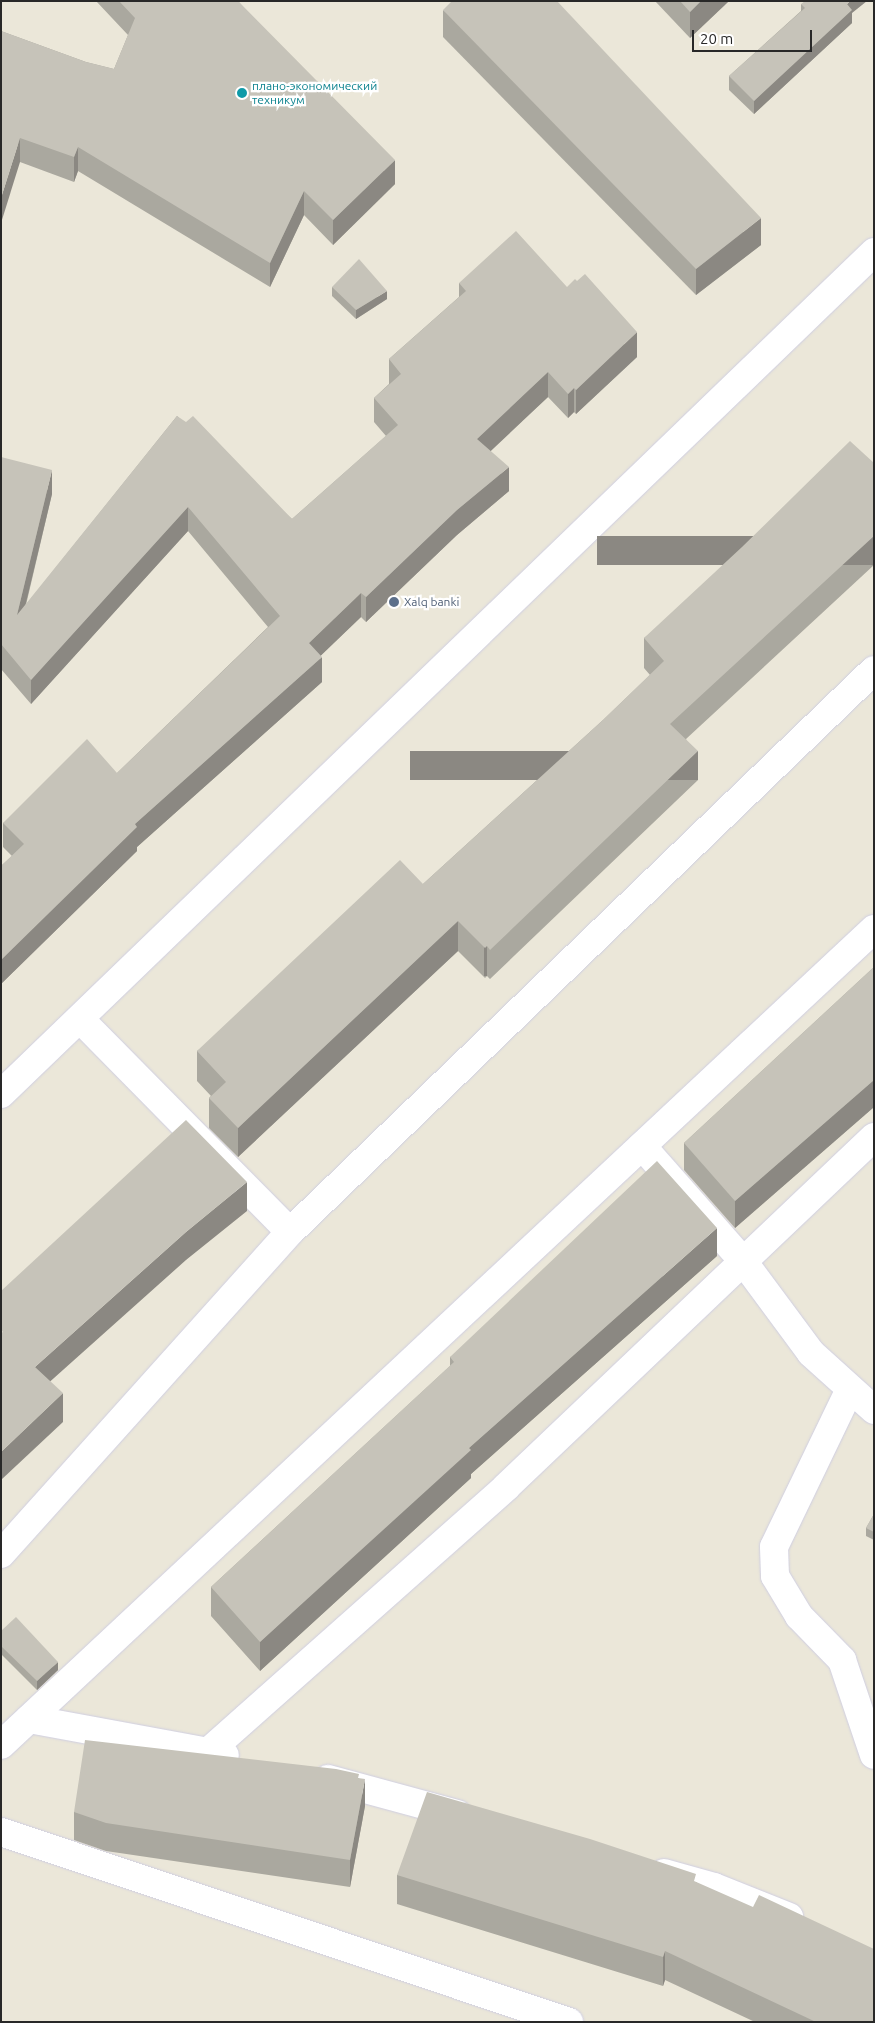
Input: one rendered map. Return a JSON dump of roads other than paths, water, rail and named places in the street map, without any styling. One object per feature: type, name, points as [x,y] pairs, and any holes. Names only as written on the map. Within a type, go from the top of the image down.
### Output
[{"type":"street","points":[[1,1094],[874,252]]},
{"type":"street","points":[[1,1554],[290,1232],[874,670]]},
{"type":"street","points":[[1,1746],[874,929]]},
{"type":"street","points":[[80,1019],[290,1232]]},
{"type":"street","points":[[208,1752],[506,1487],[874,1137]]},
{"type":"street","points":[[642,1146],[743,1262],[811,1353],[874,1410]]},
{"type":"street","points":[[850,1389],[774,1547],[775,1576],[799,1616],[842,1660],[874,1755]]},
{"type":"street","points":[[30,1719],[245,1760]]},
{"type":"street","points":[[300,1772],[365,1787],[478,1820]]},
{"type":"street","points":[[1,1832],[569,2022]]},
{"type":"street","points":[[638,1866],[714,1887],[813,1926]]},
{"type":"place","name":"плано-экономический техникум","points":[[242,93]]},
{"type":"place","name":"Xalq banki","points":[[394,602]]}]
